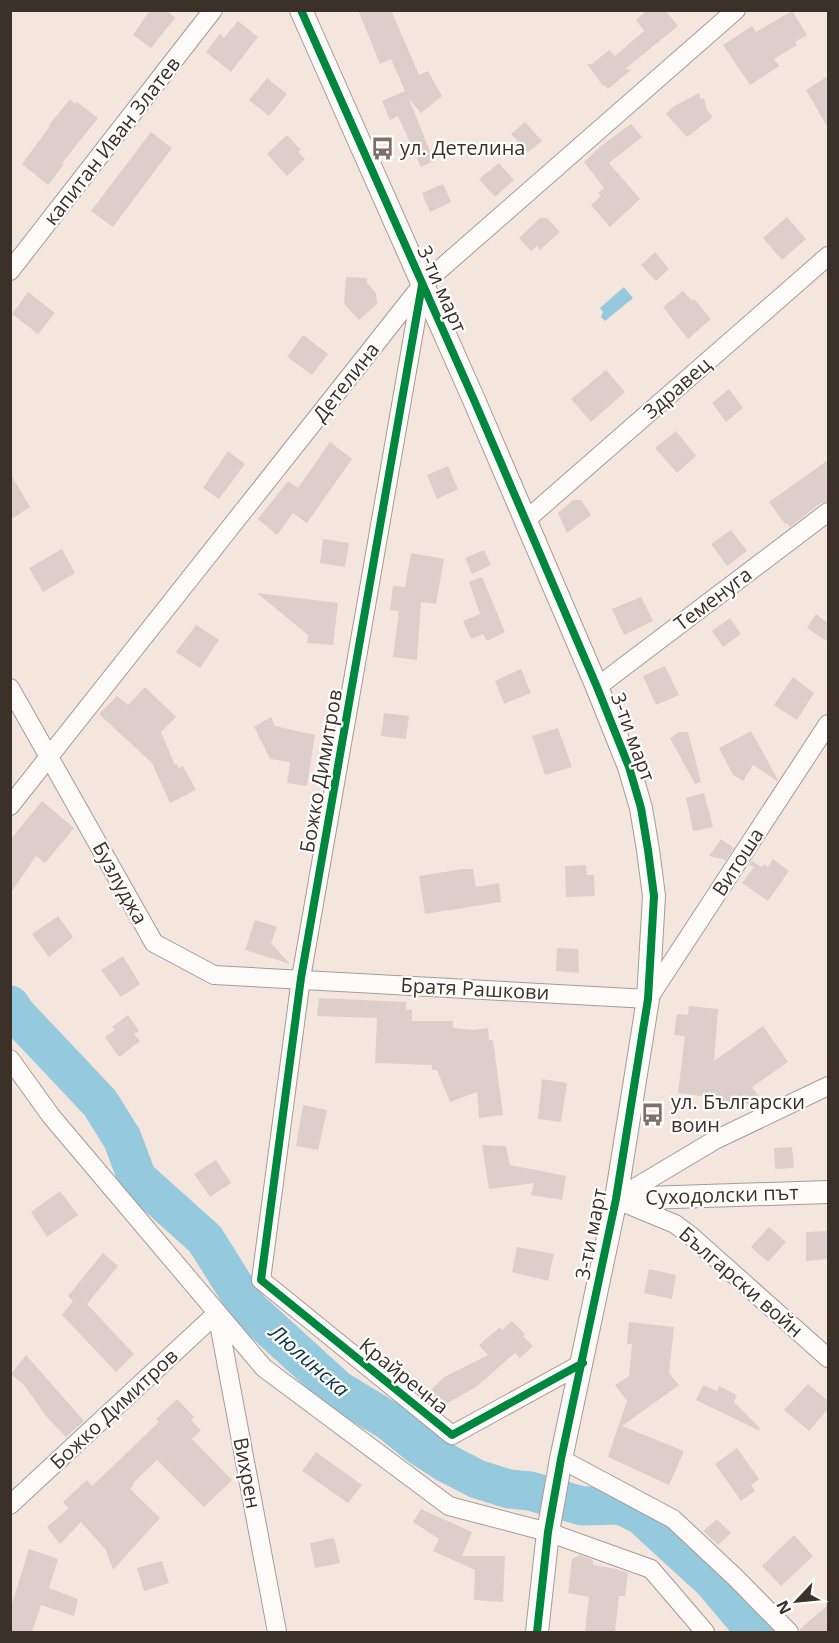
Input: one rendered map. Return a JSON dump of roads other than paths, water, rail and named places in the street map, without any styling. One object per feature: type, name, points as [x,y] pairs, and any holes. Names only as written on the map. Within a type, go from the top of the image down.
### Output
[{"type":"street","name":"капитан Иван Златев","points":[[10,271],[213,10]]},
{"type":"street","name":"3-ти март","points":[[301,10],[526,520],[597,687],[629,767],[641,808],[648,850],[654,897],[648,999],[616,1199],[561,1459],[548,1532],[537,1632]]},
{"type":"street","name":"Детелина","points":[[10,806],[422,285],[736,10]]},
{"type":"street","name":"Здравец","points":[[526,520],[828,256]]},
{"type":"street","name":"Божко Димитров","points":[[263,1264],[301,978],[422,285]]},
{"type":"street","name":"Теменуга","points":[[597,687],[828,512]]},
{"type":"street","name":"Бузлуджа","points":[[10,688],[154,943],[214,975],[301,978]]},
{"type":"street","name":"Витоша","points":[[648,999],[828,724]]},
{"type":"street","name":"Братя Рашкови","points":[[301,978],[648,999]]},
{"type":"street","points":[[10,1059],[51,1116],[264,1368],[449,1506],[548,1532],[651,1569],[705,1632]]},
{"type":"street","points":[[616,1199],[715,1140],[828,1086]]},
{"type":"street","name":"Суходолски път","points":[[616,1199],[828,1192]]},
{"type":"street","name":"Български войн","points":[[616,1199],[675,1224],[828,1358]]},
{"type":"street","name":"Крайречна","points":[[263,1264],[261,1280],[452,1435],[583,1363]]},
{"type":"street","name":"Божко Димитров","points":[[10,1505],[217,1313]]},
{"type":"street","name":"Вихрен","points":[[217,1313],[277,1632]]},
{"type":"street","points":[[561,1459],[673,1519],[789,1632]]},
{"type":"water","points":[[624,287],[633,298],[605,321],[601,317],[603,312],[600,308]]},
{"type":"waterway","name":"Люлинска","points":[[10,1005],[100,1103],[122,1138],[137,1178],[205,1239],[249,1309],[338,1390],[389,1421],[420,1446],[448,1464],[477,1479],[582,1506],[621,1505],[641,1515],[713,1581],[756,1632]]},
{"type":"place","name":"ул. Детелина","points":[[382,148]]},
{"type":"place","name":"ул. Български воин","points":[[653,1114]]}]
